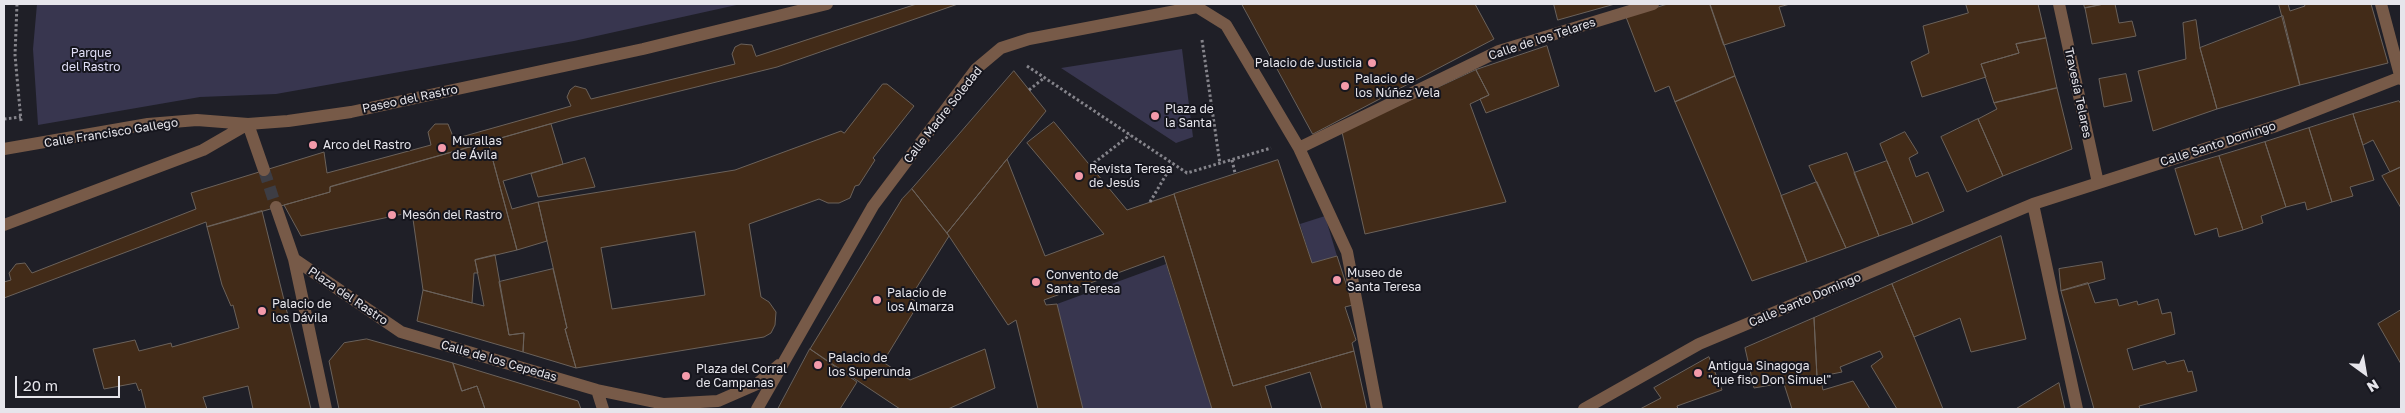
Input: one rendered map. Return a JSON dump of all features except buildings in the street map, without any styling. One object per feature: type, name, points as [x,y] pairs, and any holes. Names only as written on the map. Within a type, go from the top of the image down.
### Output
[{"type":"street","name":"Paseo del Rastro","points":[[4,225],[203,150],[248,124],[288,121],[351,112],[643,49],[827,4]]},
{"type":"street","name":"Calle de los Telares","points":[[1299,148],[1499,51],[1653,4]]},
{"type":"street","name":"Travesía Telares","points":[[2059,4],[2098,183]]},
{"type":"street","points":[[2381,4],[2401,78]]},
{"type":"street","points":[[1196,5],[1226,25],[1299,148],[1347,252],[1377,409]]},
{"type":"street","name":"Calle Madre Soledad","points":[[787,358],[873,206],[976,69],[1001,48],[1029,39],[1196,5]]},
{"type":"street","name":"Calle Santo Domingo","points":[[1584,409],[1699,344],[2033,204],[2276,126],[2401,78]]},
{"type":"street","name":"Calle Francisco Gallego","points":[[4,149],[158,124],[197,120],[248,124]]},
{"type":"street","points":[[248,124],[264,170]]},
{"type":"street","points":[[2033,204],[2077,409]]},
{"type":"street","name":"Plaza del Rastro","points":[[276,207],[294,259],[326,409]]},
{"type":"street","name":"Plaza del Rastro","points":[[294,259],[401,332]]},
{"type":"street","name":"Calle de los Cepedas","points":[[401,332],[598,390]]},
{"type":"street","points":[[603,409],[598,390],[669,407],[718,401],[757,384],[787,358]]},
{"type":"street","points":[[757,409],[787,358]]},
{"type":"path","points":[[17,4],[15,55],[24,146]]},
{"type":"path","points":[[1196,5],[1220,164]]},
{"type":"path","points":[[1001,48],[1187,173],[1272,147],[1278,150]]},
{"type":"path","points":[[1029,90],[1044,78]]},
{"type":"path","points":[[4,119],[21,117]]},
{"type":"path","points":[[1090,166],[1130,135]]},
{"type":"path","points":[[1232,160],[1235,173]]},
{"type":"path","points":[[1150,202],[1172,163]]},
{"type":"green space","name":"Parque del Rastro","points":[[37,4],[741,4],[574,41],[276,94],[200,97],[38,125],[33,49]]},
{"type":"green space","points":[[1182,49],[1193,137],[1176,143],[1061,68]]},
{"type":"green space","points":[[1325,216],[1337,256],[1312,263],[1300,224]]},
{"type":"green space","points":[[1166,264],[1212,409],[1083,409],[1057,304]]},
{"type":"tunnel","points":[[264,170],[276,207]]},
{"type":"place","name":"Palacio de Justicia","points":[[1372,63]]},
{"type":"place","name":"Palacio de los Núñez Vela","points":[[1345,86]]},
{"type":"place","name":"Plaza de la Santa","points":[[1155,116]]},
{"type":"place","name":"Arco del Rastro","points":[[313,145]]},
{"type":"place","name":"Murallas de Ávila","points":[[442,148]]},
{"type":"place","name":"Revista Teresa de Jesús","points":[[1079,176]]},
{"type":"place","name":"Mesón del Rastro","points":[[392,215]]},
{"type":"place","name":"Museo de Santa Teresa","points":[[1337,280]]},
{"type":"place","name":"Convento de Santa Teresa","points":[[1036,282]]},
{"type":"place","name":"Palacio de los Almarza","points":[[877,300]]},
{"type":"place","name":"Palacio de los Dávila","points":[[262,311]]},
{"type":"place","name":"Palacio de los Superunda","points":[[818,365]]},
{"type":"place","name":"Antigua Sinagoga \"que fiso Don Simuel\"","points":[[1698,373]]},
{"type":"place","name":"Plaza del Corral de Campanas","points":[[686,376]]}]
